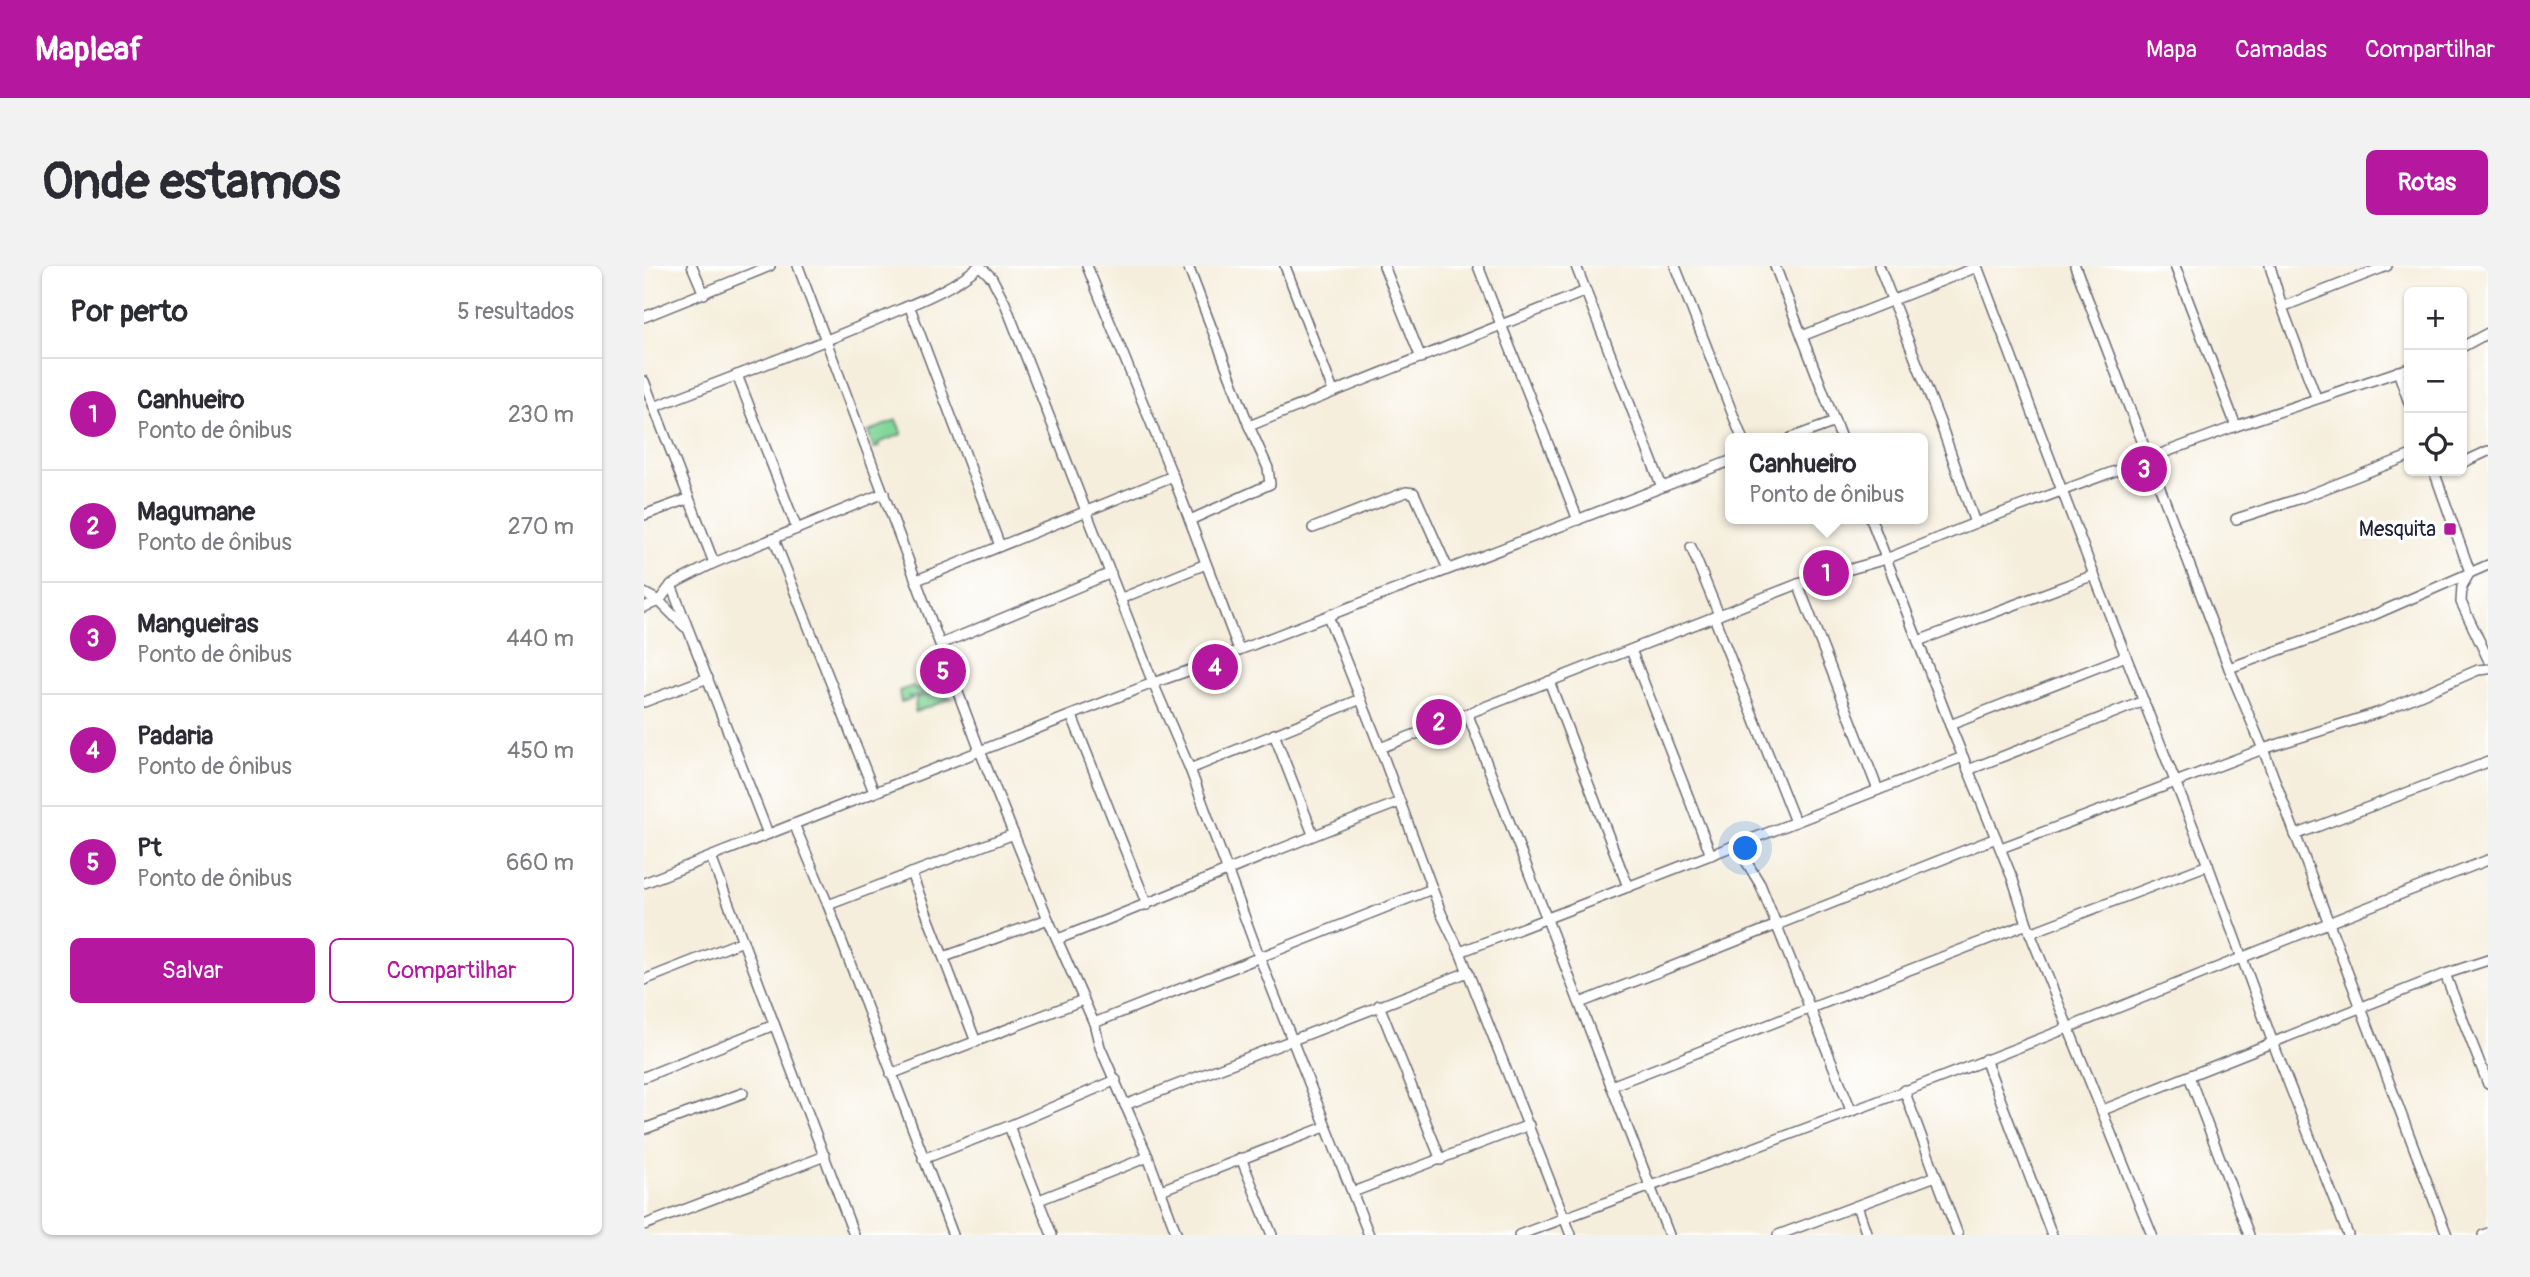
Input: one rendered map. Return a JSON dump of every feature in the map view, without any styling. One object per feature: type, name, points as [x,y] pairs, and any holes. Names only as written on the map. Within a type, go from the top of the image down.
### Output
[{"type":"street","points":[[692,266],[704,294]]},
{"type":"street","points":[[644,317],[770,266]]},
{"type":"street","points":[[798,266],[980,751],[1048,919],[1094,1023],[1100,1047],[1148,1157],[1177,1235]]},
{"type":"street","points":[[654,407],[826,341],[909,305],[948,288],[979,266],[992,278],[1005,303],[1153,683],[1190,769],[1259,956],[1369,1235]]},
{"type":"street","points":[[1087,266],[1173,477],[1239,650]]},
{"type":"street","points":[[1188,266],[1249,426],[1268,468],[1270,484],[1190,520]]},
{"type":"street","points":[[1285,266],[1333,391]]},
{"type":"street","points":[[1384,266],[1421,358]]},
{"type":"street","points":[[1478,266],[1578,520]]},
{"type":"street","points":[[1576,266],[1662,486]]},
{"type":"street","points":[[1675,266],[1740,433]]},
{"type":"street","points":[[1775,266],[1839,433]]},
{"type":"street","points":[[1879,266],[1940,422],[1975,523]]},
{"type":"street","points":[[1802,336],[1977,266],[2348,1235]]},
{"type":"street","points":[[2075,266],[2229,668],[2263,749],[2446,1235]]},
{"type":"street","points":[[2175,266],[2236,426]]},
{"type":"street","points":[[2270,266],[2282,307],[2316,397]]},
{"type":"street","points":[[2282,307],[2388,266]]},
{"type":"street","points":[[1249,426],[1586,291]]},
{"type":"street","points":[[909,305],[1000,546]]},
{"type":"street","points":[[2467,345],[2488,333]]},
{"type":"street","points":[[1380,748],[1798,584],[1886,559],[2236,426],[2404,369]]},
{"type":"street","points":[[2398,371],[2404,388]]},
{"type":"street","points":[[737,375],[797,529]]},
{"type":"street","points":[[644,381],[714,563]]},
{"type":"street","points":[[1805,433],[1835,422]]},
{"type":"street","points":[[2467,461],[2488,451]]},
{"type":"street","points":[[2236,519],[2298,499],[2404,458]]},
{"type":"street","points":[[644,883],[1725,463]]},
{"type":"street","points":[[2439,476],[2470,572],[2462,586],[2462,602],[2488,659]]},
{"type":"street","points":[[917,580],[1173,477]]},
{"type":"street","points":[[1313,528],[1406,492],[1415,493],[1448,569]]},
{"type":"street","points":[[644,607],[659,601],[671,585],[714,563],[884,493]]},
{"type":"street","points":[[644,515],[688,499]]},
{"type":"street","points":[[1873,524],[1950,725],[2001,848],[2028,928],[2067,1028],[2103,1110],[2152,1235]]},
{"type":"street","points":[[774,539],[874,792]]},
{"type":"street","points":[[1691,547],[1795,822]]},
{"type":"street","points":[[1122,598],[1206,564]]},
{"type":"street","points":[[2229,668],[2353,624],[2488,565]]},
{"type":"street","points":[[941,644],[1111,573]]},
{"type":"street","points":[[1919,641],[2094,575]]},
{"type":"street","points":[[1798,584],[1878,790]]},
{"type":"street","points":[[671,585],[768,834]]},
{"type":"street","points":[[644,593],[659,601],[690,632]]},
{"type":"street","points":[[1328,616],[1432,888],[1460,952],[1571,1235]]},
{"type":"street","points":[[1631,650],[1711,855]]},
{"type":"street","points":[[1950,725],[2126,656]]},
{"type":"street","points":[[2001,848],[2263,749],[2379,712],[2478,670],[2488,669]]},
{"type":"street","points":[[644,702],[708,678]]},
{"type":"street","points":[[1549,681],[1628,887]]},
{"type":"street","points":[[1190,769],[1361,699]]},
{"type":"street","points":[[1968,769],[2144,701]]},
{"type":"street","points":[[1468,715],[1669,1235]]},
{"type":"street","points":[[1072,716],[1147,905]]},
{"type":"street","points":[[1274,734],[1313,834]]},
{"type":"street","points":[[1460,952],[1963,757]]},
{"type":"street","points":[[2295,835],[2488,762]]},
{"type":"street","points":[[1058,939],[1147,905],[1313,834],[1400,802]]},
{"type":"street","points":[[794,824],[828,905],[953,1235]]},
{"type":"street","points":[[828,905],[1014,834]]},
{"type":"street","points":[[1580,1003],[1996,838]]},
{"type":"street","points":[[1736,845],[1760,884],[1851,1110]]},
{"type":"street","points":[[711,857],[854,1235]]},
{"type":"street","points":[[1519,1235],[1650,1188],[2067,1028],[2488,860]]},
{"type":"street","points":[[1611,1086],[1809,1009],[2208,865]]},
{"type":"street","points":[[911,873],[976,1042]]},
{"type":"street","points":[[1094,1023],[1432,888]]},
{"type":"street","points":[[944,957],[1048,919]]},
{"type":"street","points":[[644,981],[743,941]]},
{"type":"street","points":[[2103,1110],[2445,974],[2488,960]]},
{"type":"street","points":[[1125,1105],[1468,972]]},
{"type":"street","points":[[2445,974],[2488,1084]]},
{"type":"street","points":[[891,1074],[1083,1000]]},
{"type":"street","points":[[1379,1005],[1441,1160]]},
{"type":"street","points":[[644,1077],[774,1025]]},
{"type":"street","points":[[1985,1059],[2052,1235]]},
{"type":"street","points":[[2189,1076],[2249,1235]]},
{"type":"street","points":[[923,1158],[1009,1126],[1115,1080]]},
{"type":"street","points":[[1904,1090],[1958,1235]]},
{"type":"street","points":[[644,1129],[743,1093]]},
{"type":"street","points":[[1353,1192],[1529,1125]]},
{"type":"street","points":[[1009,1126],[1052,1235]]},
{"type":"street","points":[[1161,1190],[1241,1157],[1325,1127]]},
{"type":"street","points":[[644,1224],[825,1156]]},
{"type":"street","points":[[1039,1200],[1148,1157]]},
{"type":"street","points":[[1241,1157],[1272,1235]]},
{"type":"street","points":[[1778,1235],[1936,1176]]},
{"type":"street","points":[[1857,1206],[1867,1235]]},
{"type":"green space","points":[[896,420],[902,434],[878,443],[879,447],[874,448],[868,432]]},
{"type":"green space","points":[[933,678],[935,685],[945,685],[948,691],[928,693],[921,683]]},
{"type":"green space","points":[[913,686],[915,690],[922,688],[925,693],[909,696],[912,699],[901,702],[899,691]]},
{"type":"green space","points":[[933,694],[952,698],[915,712],[916,698]]},
{"type":"place","name":"Mangueiras","points":[[2144,469]]},
{"type":"place","name":"Mesquita","points":[[2450,529]]},
{"type":"place","name":"Canhueiro","points":[[1826,573]]},
{"type":"place","name":"Padaria","points":[[1215,667]]},
{"type":"place","name":"Pt","points":[[943,671]]},
{"type":"place","name":"Magumane","points":[[1439,722]]}]
